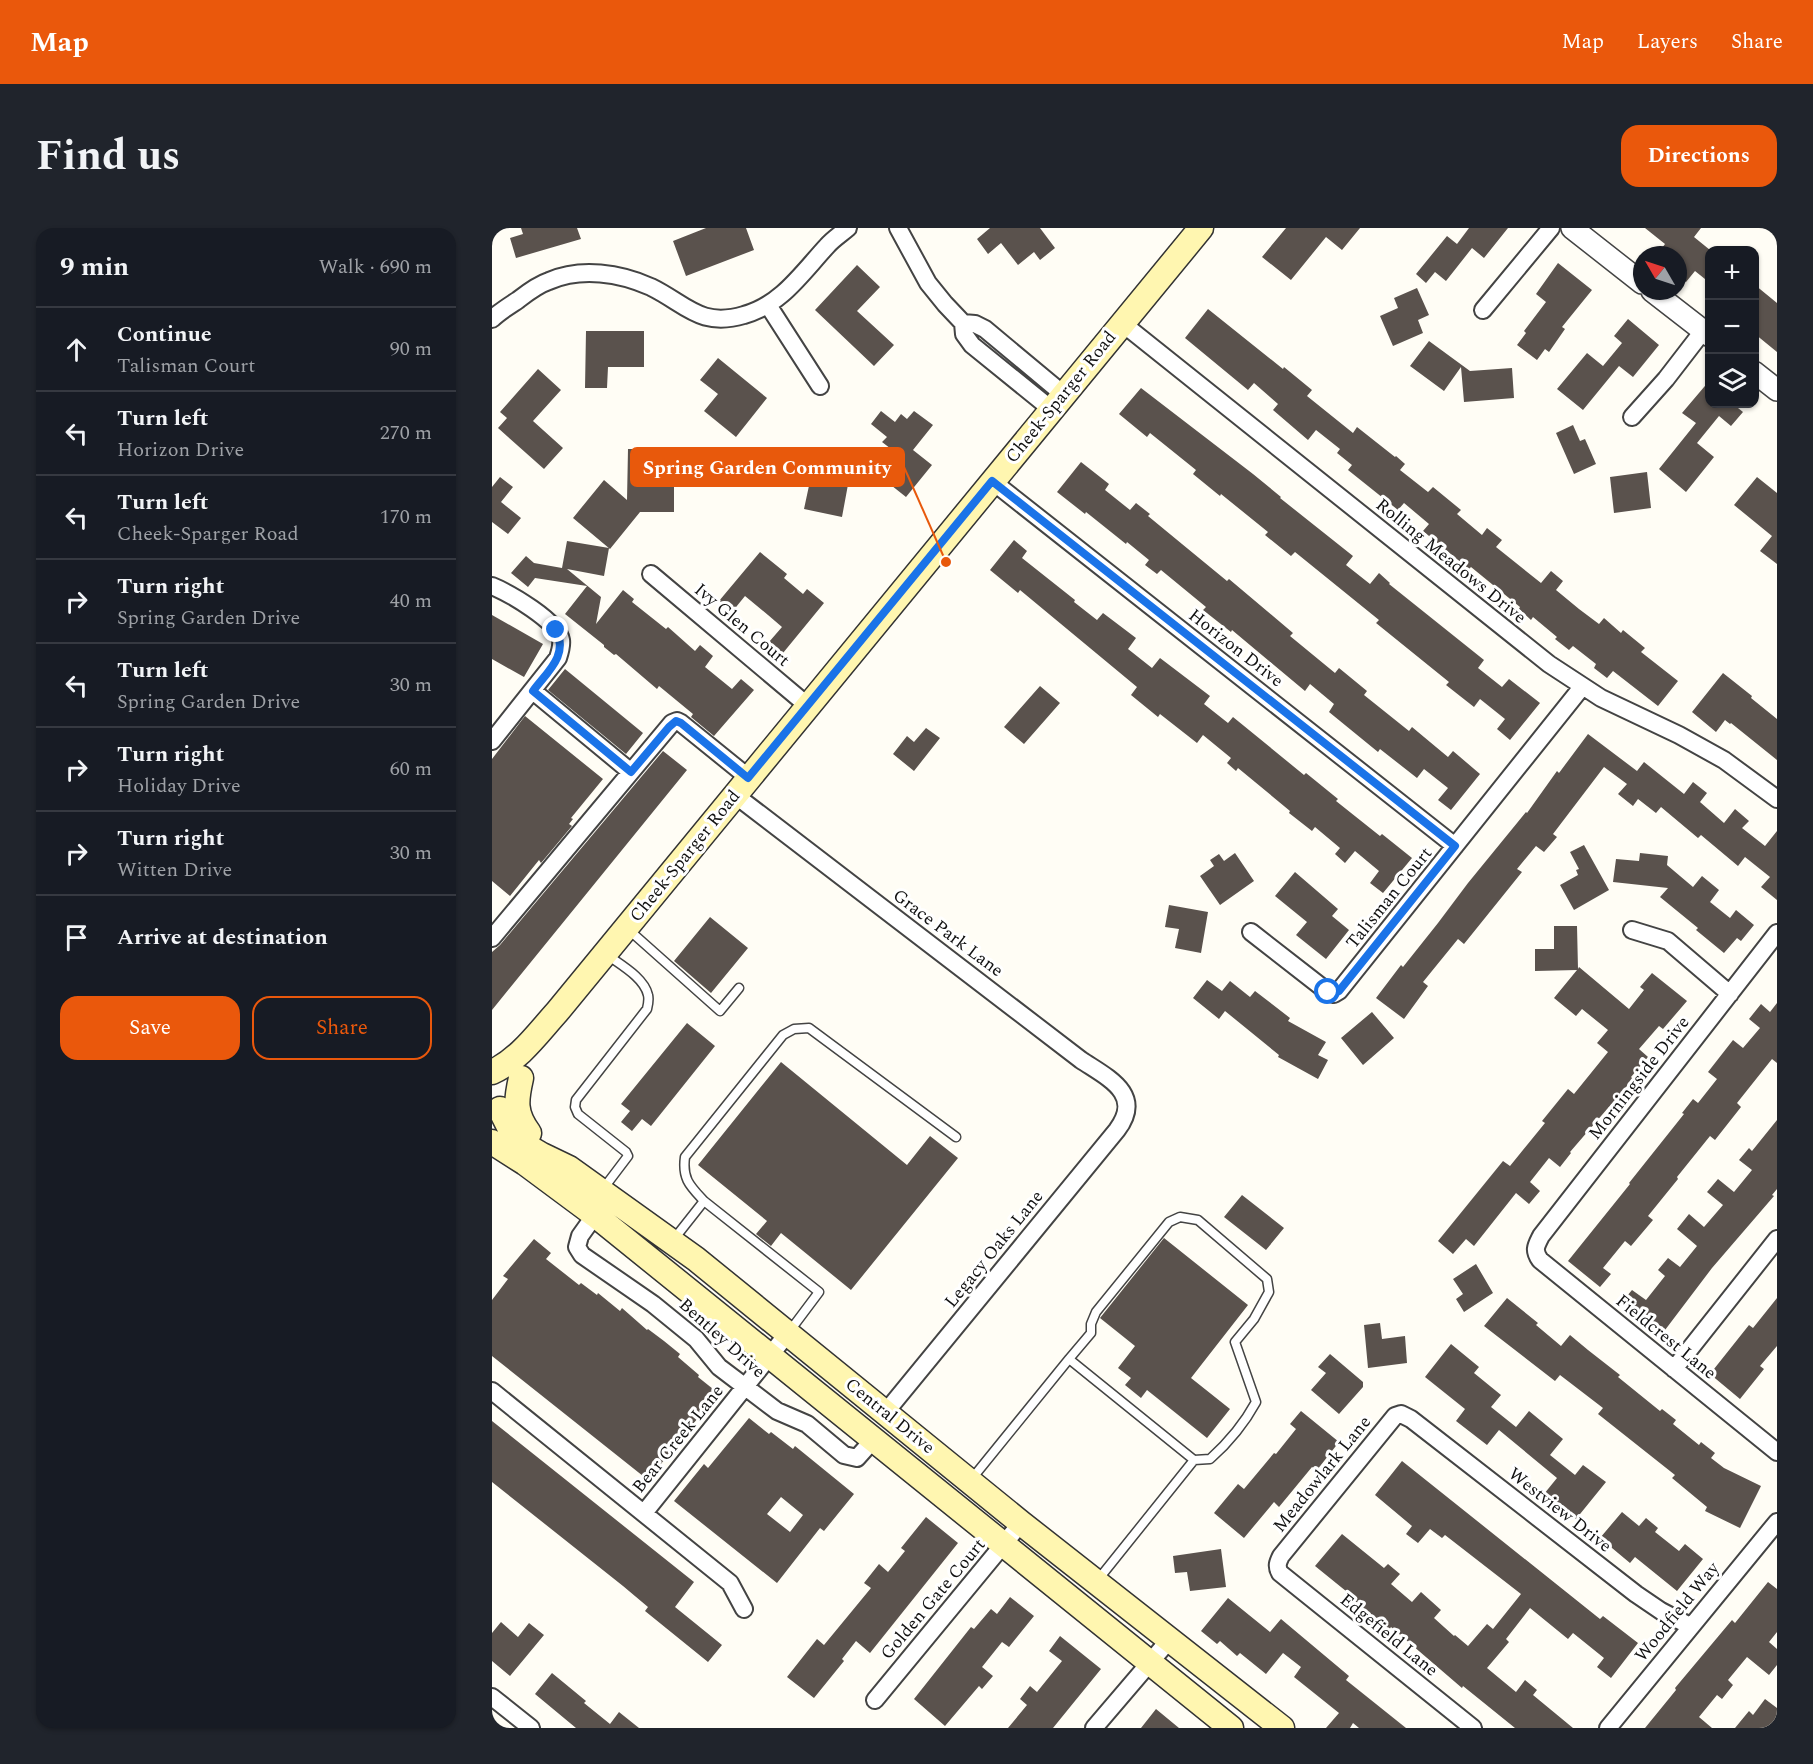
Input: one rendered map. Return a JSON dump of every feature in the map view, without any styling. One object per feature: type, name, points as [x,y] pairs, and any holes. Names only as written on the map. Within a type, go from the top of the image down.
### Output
[{"type":"main road","name":"Cheek-Sparger Road","points":[[492,1072],[516,1056],[557,1012],[1201,228]]},
{"type":"main road","name":"Cheek-Sparger Road","points":[[497,1114],[521,1078],[557,1012]]},
{"type":"main road","points":[[521,1078],[516,1100],[525,1128],[538,1144],[569,1168]]},
{"type":"main road","name":"Central Drive","points":[[492,1082],[497,1089],[497,1114],[520,1142],[569,1168],[598,1203],[770,1356],[1231,1728]]},
{"type":"main road","name":"Central Drive","points":[[492,1142],[525,1163],[672,1242],[696,1259],[1022,1523],[1282,1728]]},
{"type":"street","points":[[493,315],[550,280],[584,273],[621,276],[653,288],[694,313],[717,320],[743,316],[768,306],[786,291],[829,243],[848,228]]},
{"type":"street","points":[[898,228],[928,283],[963,323],[964,334],[972,345],[1057,402]]},
{"type":"street","points":[[1483,310],[1551,228]]},
{"type":"street","points":[[1572,228],[1633,276]]},
{"type":"street","points":[[1663,300],[1705,333]]},
{"type":"street","points":[[768,306],[820,386]]},
{"type":"street","name":"Rolling Meadows Drive","points":[[1122,323],[1549,664],[1582,687],[1724,760],[1777,799]]},
{"type":"street","points":[[1632,417],[1705,335]]},
{"type":"street","points":[[1759,375],[1777,390]]},
{"type":"street","name":"Horizon Drive","points":[[992,481],[1455,846]]},
{"type":"street","name":"Ivy Glen Court","points":[[651,574],[808,706]]},
{"type":"street","points":[[492,586],[512,596],[550,623],[561,639],[558,658],[492,741]]},
{"type":"street","name":"Talisman Court","points":[[1251,932],[1328,992],[1339,991],[1582,687]]},
{"type":"street","points":[[492,938],[631,772],[533,691]]},
{"type":"street","name":"Grace Park Lane","points":[[631,772],[669,727],[676,721],[681,723],[742,786],[1081,1060],[1116,1085],[1125,1096],[1127,1108]]},
{"type":"street","points":[[1632,930],[1668,941],[1730,994]]},
{"type":"street","name":"Morningside Drive","points":[[1535,1249],[1541,1236],[1777,933]]},
{"type":"street","name":"Legacy Oaks Lane","points":[[885,1413],[1117,1130],[1124,1121],[1127,1108]]},
{"type":"street","name":"Bentley Drive","points":[[598,1203],[580,1236],[577,1247],[582,1255],[653,1304],[696,1339],[719,1367],[777,1411],[807,1424],[844,1455],[857,1458],[873,1440]]},
{"type":"street","points":[[1674,1369],[1777,1239]]},
{"type":"street","name":"Fieldcrest Lane","points":[[1535,1249],[1540,1260],[1777,1452]]},
{"type":"street","name":"Bear Creek Lane","points":[[644,1513],[788,1334]]},
{"type":"street","points":[[492,1391],[730,1583],[744,1609]]},
{"type":"street","name":"Meadowlark Lane","points":[[1280,1573],[1277,1563],[1281,1556],[1395,1416],[1401,1414],[1410,1419]]},
{"type":"street","name":"Westview Drive","points":[[1410,1419],[1636,1594],[1661,1611],[1690,1626]]},
{"type":"street","name":"Woodfield Way","points":[[1608,1728],[1777,1522]]},
{"type":"street","name":"Golden Gate Court","points":[[875,1700],[1022,1523]]},
{"type":"street","name":"Edgefield Lane","points":[[1280,1573],[1473,1728]]},
{"type":"street","points":[[1094,1728],[1170,1640]]},
{"type":"street","points":[[492,1696],[531,1728]]},
{"type":"lane","points":[[626,927],[720,1011],[739,988]]},
{"type":"lane","points":[[598,1203],[628,1156],[578,1114],[575,1107],[576,1100],[647,1009],[648,1004],[648,993],[639,980],[605,954]]},
{"type":"lane","points":[[788,1334],[819,1292],[704,1201],[688,1184],[683,1169],[685,1157],[783,1035],[794,1029],[809,1028],[956,1137]]},
{"type":"lane","points":[[672,1242],[704,1201]]},
{"type":"lane","points":[[970,1481],[1069,1359],[1091,1333],[1091,1324],[1096,1312],[1168,1222],[1180,1217],[1198,1220],[1267,1279],[1269,1292],[1254,1319],[1235,1342],[1256,1402],[1247,1418],[1210,1460],[1194,1460],[1069,1359]]},
{"type":"lane","points":[[1097,1582],[1194,1460]]},
{"type":"building","points":[[521,228],[577,228],[581,239],[516,258],[510,238],[523,234]]},
{"type":"building","points":[[706,228],[746,228],[754,250],[686,276],[673,241]]},
{"type":"building","points":[[990,228],[1040,228],[1055,248],[1040,260],[1034,252],[1018,265],[1001,243],[988,254],[977,239]]},
{"type":"building","points":[[1286,228],[1360,228],[1342,250],[1326,237],[1291,280],[1262,257]]},
{"type":"building","points":[[1469,228],[1508,228],[1484,258],[1472,248],[1446,281],[1435,272],[1426,283],[1416,274],[1447,236],[1457,244]]},
{"type":"building","points":[[1645,228],[1701,228],[1694,237],[1705,246],[1705,279],[1695,271],[1687,281],[1687,246],[1664,246],[1665,244]]},
{"type":"building","points":[[1558,263],[1592,290],[1562,327],[1565,329],[1549,352],[1545,349],[1537,360],[1517,345],[1526,333],[1524,331],[1546,302],[1536,294]]},
{"type":"building","points":[[857,265],[880,287],[857,311],[894,345],[874,366],[815,310]]},
{"type":"building","points":[[1417,288],[1429,315],[1418,320],[1423,333],[1393,346],[1380,316],[1398,308],[1394,298]]},
{"type":"building","points":[[1759,288],[1777,303],[1777,352],[1759,337]]},
{"type":"building","points":[[1208,309],[1312,390],[1307,396],[1353,433],[1357,427],[1396,456],[1405,464],[1400,470],[1428,492],[1433,487],[1461,510],[1457,514],[1482,535],[1487,528],[1502,540],[1496,547],[1541,583],[1551,571],[1563,581],[1556,590],[1579,609],[1599,624],[1604,618],[1621,633],[1623,630],[1645,648],[1641,652],[1678,681],[1658,706],[1613,671],[1607,678],[1594,668],[1596,664],[1573,646],[1569,650],[1533,617],[1531,620],[1519,609],[1520,607],[1423,531],[1429,524],[1404,503],[1398,510],[1348,470],[1352,465],[1337,453],[1340,449],[1316,430],[1308,440],[1273,410],[1278,404],[1254,383],[1248,390],[1185,338]]},
{"type":"building","points":[[1628,319],[1659,345],[1633,377],[1619,366],[1583,410],[1557,389],[1587,353],[1603,366],[1622,343],[1614,336]]},
{"type":"building","points":[[586,331],[644,331],[644,367],[608,367],[607,388],[585,388]]},
{"type":"building","points":[[1429,341],[1470,371],[1512,368],[1514,398],[1464,402],[1461,367],[1444,391],[1410,366]]},
{"type":"building","points":[[718,358],[767,398],[736,437],[704,411],[718,394],[700,380]]},
{"type":"building","points":[[538,369],[561,390],[533,421],[563,448],[544,469],[498,428],[507,418],[500,412]]},
{"type":"building","points":[[1705,386],[1705,408],[1738,408],[1743,412],[1731,426],[1719,416],[1697,443],[1714,457],[1686,492],[1659,469],[1696,423],[1682,413]]},
{"type":"building","points":[[1141,388],[1253,474],[1353,556],[1346,565],[1370,584],[1379,573],[1389,584],[1484,660],[1478,668],[1502,687],[1509,679],[1540,703],[1510,740],[1497,729],[1505,719],[1480,699],[1474,707],[1446,685],[1449,682],[1376,623],[1379,620],[1295,552],[1291,556],[1265,535],[1268,532],[1193,474],[1196,470],[1150,433],[1147,437],[1119,414]]},
{"type":"building","points":[[881,411],[895,422],[901,414],[907,419],[914,411],[933,425],[913,450],[932,465],[906,497],[877,474],[895,452],[882,442],[887,437],[871,424]]},
{"type":"building","points":[[1573,425],[1580,441],[1585,439],[1596,464],[1574,474],[1556,433]]},
{"type":"building","points":[[628,449],[645,449],[645,467],[674,467],[674,512],[640,512],[610,549],[573,518],[604,480],[627,500]]},
{"type":"building","points":[[779,449],[852,463],[842,517],[804,509],[810,481],[760,472],[763,457],[777,460]]},
{"type":"building","points":[[1081,462],[1109,484],[1105,490],[1130,510],[1136,503],[1150,514],[1148,516],[1227,581],[1229,579],[1293,633],[1290,636],[1335,673],[1339,668],[1367,691],[1364,695],[1409,731],[1412,727],[1448,757],[1453,751],[1480,774],[1451,810],[1438,800],[1448,788],[1424,769],[1417,778],[1380,749],[1378,752],[1329,712],[1334,704],[1310,684],[1305,691],[1232,630],[1231,632],[1203,610],[1206,607],[1161,570],[1157,574],[1145,565],[1149,560],[1127,542],[1126,544],[1057,492]]},
{"type":"building","points":[[1647,472],[1651,508],[1614,513],[1610,477]]},
{"type":"building","points":[[500,477],[513,487],[501,502],[521,518],[508,534],[492,522],[492,487]]},
{"type":"building","points":[[1757,477],[1777,493],[1777,564],[1760,551],[1772,536],[1734,505]]},
{"type":"building","points":[[1014,540],[1027,551],[1022,558],[1075,600],[1074,602],[1097,620],[1103,613],[1136,638],[1128,649],[1152,668],[1160,658],[1210,696],[1204,704],[1228,723],[1233,717],[1304,775],[1306,773],[1338,799],[1336,801],[1380,836],[1382,834],[1412,858],[1383,893],[1370,883],[1379,871],[1355,851],[1345,863],[1335,854],[1340,848],[1315,827],[1312,831],[1238,768],[1236,771],[1227,763],[1231,758],[1203,735],[1197,743],[1160,714],[1158,717],[1131,695],[1137,687],[1020,590],[1018,593],[990,570]]},
{"type":"building","points":[[567,541],[609,548],[604,576],[567,569],[601,597],[596,624],[623,590],[634,599],[632,602],[666,629],[668,627],[695,651],[700,645],[713,656],[705,667],[732,689],[741,679],[754,690],[714,736],[691,717],[693,714],[659,686],[657,689],[565,614],[587,586],[535,578],[528,587],[511,573],[526,556],[534,563],[562,568]]},
{"type":"building","points":[[760,552],[787,574],[784,578],[803,594],[807,589],[824,603],[783,653],[769,642],[782,627],[745,596],[732,612],[719,601]]},
{"type":"building","points":[[492,615],[543,644],[524,677],[492,659]]},
{"type":"building","points":[[565,669],[643,733],[626,754],[548,690]]},
{"type":"building","points":[[1723,673],[1777,719],[1777,760],[1731,723],[1725,720],[1716,732],[1692,712]]},
{"type":"building","points":[[1040,686],[1060,703],[1024,744],[1004,727]]},
{"type":"building","points":[[525,716],[603,779],[571,818],[573,819],[569,824],[572,826],[541,863],[539,860],[510,896],[492,881],[492,759]]},
{"type":"building","points":[[926,728],[940,738],[914,771],[893,754],[907,736],[914,742]]},
{"type":"building","points":[[1588,734],[1637,771],[1644,762],[1684,794],[1693,782],[1707,793],[1700,802],[1724,823],[1735,809],[1749,821],[1742,828],[1765,846],[1777,831],[1777,900],[1761,887],[1770,877],[1745,857],[1738,866],[1701,835],[1698,838],[1661,807],[1656,813],[1638,799],[1633,806],[1618,794],[1627,784],[1604,767],[1553,834],[1557,837],[1544,852],[1536,846],[1517,869],[1522,872],[1464,944],[1458,939],[1423,982],[1428,986],[1404,1019],[1376,998],[1527,813],[1557,771],[1559,773]]},
{"type":"building","points":[[663,751],[687,770],[492,1010],[492,952]]},
{"type":"building","points":[[1584,845],[1609,890],[1574,910],[1560,885],[1578,875],[1576,870],[1579,869],[1570,852]]},
{"type":"building","points":[[1235,853],[1254,881],[1220,905],[1200,876],[1214,866],[1210,860],[1219,854],[1224,861]]},
{"type":"building","points":[[1640,853],[1668,856],[1667,865],[1693,887],[1702,876],[1719,890],[1710,902],[1730,918],[1736,910],[1754,925],[1741,941],[1737,938],[1724,953],[1660,897],[1668,888],[1613,882],[1616,859],[1639,861]]},
{"type":"building","points":[[1295,872],[1338,909],[1332,916],[1349,930],[1326,959],[1296,935],[1307,922],[1275,896]]},
{"type":"building","points":[[1169,905],[1208,912],[1201,953],[1175,948],[1179,929],[1165,927]]},
{"type":"building","points":[[710,917],[748,948],[711,993],[674,961]]},
{"type":"building","points":[[1554,926],[1577,926],[1578,969],[1579,967],[1629,1009],[1644,990],[1640,987],[1652,973],[1687,1001],[1663,1029],[1659,1026],[1639,1049],[1648,1057],[1631,1077],[1633,1079],[1570,1152],[1560,1167],[1549,1158],[1530,1182],[1540,1191],[1529,1204],[1516,1193],[1474,1246],[1466,1239],[1453,1254],[1438,1241],[1503,1161],[1510,1166],[1545,1123],[1542,1121],[1568,1089],[1574,1094],[1608,1052],[1597,1043],[1608,1030],[1582,1009],[1576,1016],[1554,998],[1577,970],[1535,971],[1535,949],[1554,949]]},
{"type":"building","points":[[1207,980],[1222,991],[1230,981],[1250,997],[1255,991],[1290,1018],[1288,1021],[1326,1042],[1318,1055],[1328,1060],[1318,1079],[1278,1057],[1279,1055],[1225,1011],[1219,1019],[1193,998]]},
{"type":"building","points":[[1777,1003],[1777,1063],[1772,1059],[1737,1103],[1741,1107],[1715,1140],[1710,1136],[1677,1177],[1678,1179],[1648,1216],[1653,1220],[1631,1246],[1625,1241],[1603,1268],[1611,1274],[1600,1287],[1568,1261],[1630,1184],[1693,1099],[1698,1103],[1717,1079],[1708,1072],[1733,1040],[1743,1048],[1760,1028],[1749,1019],[1761,1004],[1770,1012]]},
{"type":"building","points":[[1372,1012],[1394,1038],[1363,1065],[1341,1038]]},
{"type":"building","points":[[687,1023],[715,1046],[651,1126],[642,1119],[632,1131],[621,1122],[630,1111],[621,1104]]},
{"type":"building","points":[[781,1062],[907,1165],[930,1136],[958,1158],[851,1290],[781,1233],[771,1246],[756,1234],[767,1221],[698,1165]]},
{"type":"building","points":[[1777,1120],[1777,1189],[1772,1195],[1774,1196],[1712,1268],[1662,1334],[1622,1302],[1632,1290],[1646,1300],[1665,1276],[1658,1270],[1668,1258],[1680,1267],[1697,1246],[1677,1229],[1689,1214],[1704,1227],[1723,1205],[1707,1192],[1718,1179],[1734,1192],[1752,1170],[1739,1160],[1749,1148],[1752,1151]]},
{"type":"building","points":[[1242,1195],[1284,1228],[1266,1250],[1224,1217]]},
{"type":"building","points":[[1164,1238],[1248,1305],[1191,1378],[1230,1409],[1207,1438],[1147,1390],[1141,1398],[1125,1385],[1131,1378],[1118,1368],[1135,1346],[1100,1318]]},
{"type":"building","points":[[534,1239],[551,1253],[546,1259],[579,1285],[581,1283],[597,1295],[598,1293],[620,1311],[622,1308],[680,1354],[678,1357],[718,1393],[648,1480],[492,1356],[492,1300],[508,1279],[503,1276]]},
{"type":"building","points":[[1476,1264],[1493,1293],[1464,1312],[1456,1299],[1463,1294],[1453,1279]]},
{"type":"building","points":[[1507,1298],[1538,1323],[1536,1325],[1561,1346],[1570,1335],[1660,1411],[1662,1409],[1676,1420],[1673,1424],[1699,1445],[1701,1442],[1715,1453],[1711,1458],[1724,1468],[1761,1486],[1740,1528],[1705,1511],[1707,1507],[1672,1478],[1675,1475],[1598,1414],[1603,1408],[1560,1375],[1555,1381],[1484,1326]]},
{"type":"building","points":[[1777,1298],[1777,1346],[1760,1366],[1764,1369],[1740,1399],[1710,1374],[1749,1325],[1753,1328]]},
{"type":"building","points":[[1380,1323],[1382,1339],[1405,1336],[1407,1363],[1368,1368],[1364,1325]]},
{"type":"building","points":[[1451,1344],[1479,1367],[1474,1373],[1501,1395],[1491,1407],[1516,1427],[1529,1411],[1563,1439],[1550,1455],[1575,1475],[1583,1465],[1606,1482],[1576,1519],[1544,1494],[1557,1478],[1499,1430],[1487,1445],[1456,1421],[1465,1409],[1425,1377]]},
{"type":"building","points":[[1330,1354],[1363,1382],[1363,1387],[1339,1414],[1311,1390],[1326,1373],[1318,1367]]},
{"type":"building","points":[[1301,1411],[1339,1442],[1317,1470],[1312,1467],[1279,1507],[1274,1502],[1244,1538],[1214,1513],[1238,1484],[1244,1489],[1274,1453],[1276,1454],[1296,1429],[1290,1424]]},
{"type":"building","points":[[749,1418],[793,1449],[795,1446],[854,1494],[824,1531],[820,1528],[777,1583],[674,1501],[704,1464],[708,1468]],"holes":[[[781,1497],[803,1515],[790,1532],[767,1514]]]},
{"type":"building","points":[[492,1421],[694,1582],[675,1607],[722,1645],[708,1662],[645,1611],[648,1607],[623,1586],[492,1482]]},
{"type":"building","points":[[1402,1461],[1600,1619],[1603,1616],[1638,1643],[1611,1678],[1597,1667],[1604,1658],[1573,1633],[1568,1639],[1530,1608],[1506,1639],[1509,1642],[1487,1668],[1516,1692],[1525,1680],[1537,1690],[1533,1695],[1573,1728],[1515,1728],[1463,1686],[1462,1688],[1391,1627],[1389,1630],[1315,1566],[1342,1534],[1384,1568],[1388,1564],[1400,1574],[1391,1584],[1412,1602],[1421,1592],[1441,1610],[1434,1618],[1468,1646],[1487,1624],[1493,1629],[1521,1594],[1445,1535],[1442,1538],[1430,1529],[1418,1543],[1406,1534],[1412,1526],[1375,1495]]},
{"type":"building","points":[[1622,1512],[1639,1526],[1646,1518],[1658,1528],[1655,1532],[1679,1551],[1685,1544],[1703,1559],[1677,1591],[1635,1557],[1630,1563],[1600,1538]]},
{"type":"building","points":[[926,1517],[958,1543],[870,1653],[856,1641],[842,1659],[844,1661],[814,1698],[787,1677],[817,1639],[824,1645],[871,1588],[864,1583],[879,1564],[888,1572],[905,1551],[901,1548]]},
{"type":"building","points":[[1221,1549],[1226,1587],[1190,1591],[1187,1572],[1175,1573],[1173,1556]]},
{"type":"building","points":[[1768,1582],[1777,1589],[1777,1632],[1769,1642],[1777,1649],[1777,1665],[1769,1675],[1747,1657],[1728,1680],[1733,1685],[1722,1699],[1717,1695],[1699,1717],[1712,1728],[1645,1728],[1732,1620],[1735,1623]]},
{"type":"building","points":[[1010,1597],[1034,1616],[1009,1647],[1002,1642],[982,1667],[993,1676],[982,1689],[979,1686],[945,1726],[914,1699],[971,1627],[974,1629],[991,1609],[997,1614]]},
{"type":"building","points":[[1228,1598],[1270,1632],[1281,1619],[1349,1676],[1346,1680],[1406,1728],[1359,1728],[1353,1723],[1350,1728],[1326,1728],[1339,1713],[1294,1677],[1301,1667],[1283,1653],[1266,1674],[1240,1653],[1237,1656],[1220,1641],[1217,1644],[1201,1631]]},
{"type":"building","points":[[501,1622],[518,1637],[529,1623],[544,1635],[510,1676],[492,1661],[492,1633]]},
{"type":"building","points":[[1060,1636],[1101,1669],[1053,1728],[1008,1728],[1027,1705],[1020,1699],[1030,1686],[1037,1692],[1062,1661],[1049,1651]]},
{"type":"building","points":[[552,1673],[610,1724],[619,1712],[639,1728],[576,1728],[535,1694]]},
{"type":"building","points":[[1765,1699],[1777,1708],[1777,1718],[1769,1728],[1735,1728],[1749,1711],[1753,1715]]},
{"type":"building","points":[[1156,1709],[1179,1728],[1141,1728]]},
{"type":"place","name":"Spring Garden Community","points":[[946,562]]},
{"type":"route","points":[[556,630],[561,639],[558,658],[533,691],[631,772],[676,721],[748,778],[992,481],[1455,846],[1339,991],[1328,992]]}]
